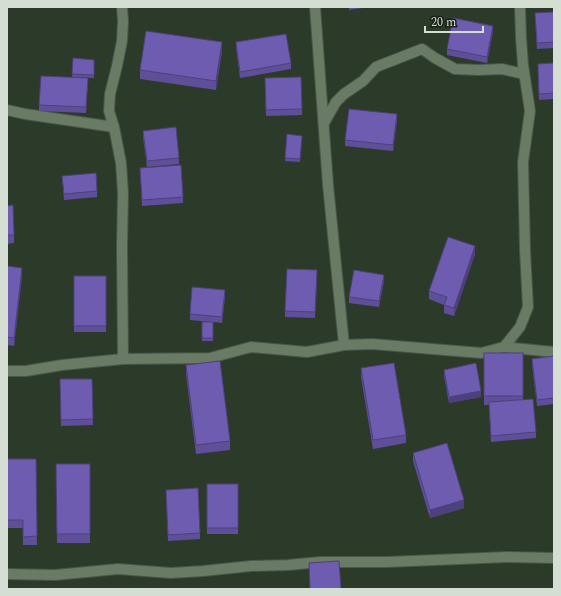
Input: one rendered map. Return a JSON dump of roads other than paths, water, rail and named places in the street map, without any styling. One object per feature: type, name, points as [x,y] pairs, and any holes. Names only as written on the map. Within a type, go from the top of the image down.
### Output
[{"type":"street","points":[[122,7],[122,41],[118,66],[110,94],[109,111],[114,127],[121,163],[124,193],[122,247],[122,359]]},
{"type":"street","points":[[315,7],[328,185],[344,345]]},
{"type":"street","points":[[504,347],[520,327],[528,308],[523,162],[530,111],[524,74],[520,7]]},
{"type":"street","points":[[324,124],[336,102],[344,94],[363,81],[376,67],[422,50],[455,69],[502,69],[524,74]]},
{"type":"street","points":[[7,110],[114,127]]},
{"type":"street","points":[[7,371],[26,371],[62,365],[122,359],[210,358],[251,347],[307,352],[344,345],[372,344],[481,353],[504,347],[554,352]]},
{"type":"street","points":[[7,574],[55,575],[118,569],[171,573],[320,562],[387,562],[507,557],[554,558]]}]
